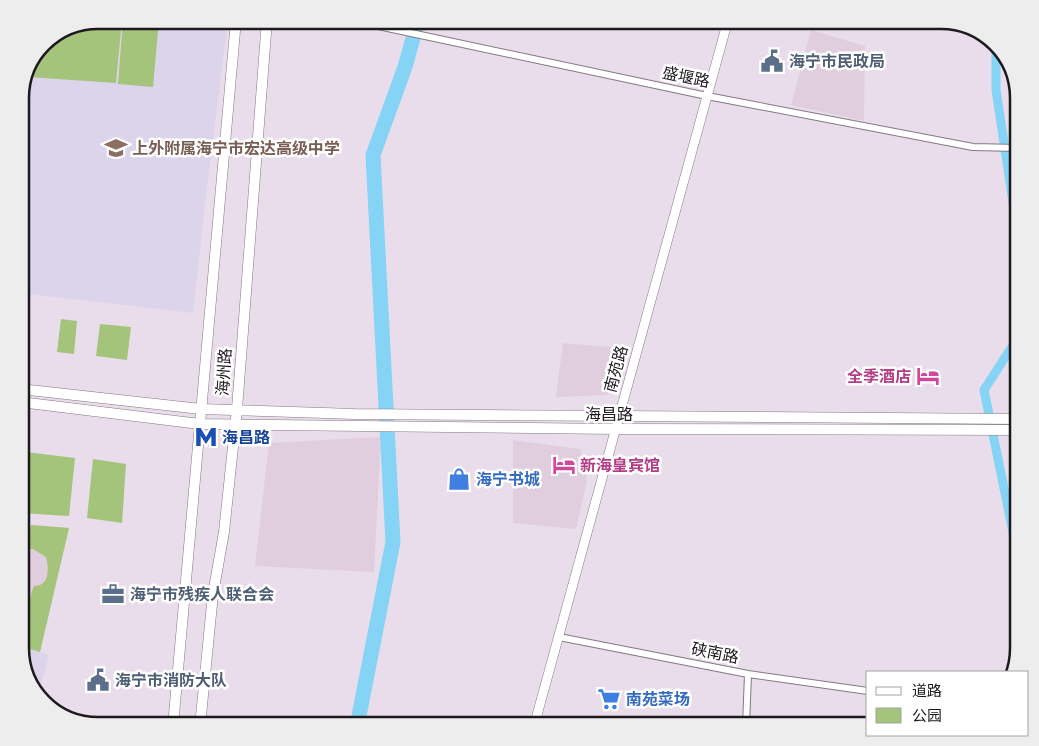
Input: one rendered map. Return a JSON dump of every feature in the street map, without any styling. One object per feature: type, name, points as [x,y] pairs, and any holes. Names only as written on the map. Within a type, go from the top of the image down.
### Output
[{"type":"main road","name":"海州路","points":[[174,717],[235,29]]},
{"type":"main road","name":"海州路","points":[[201,717],[213,594],[224,532],[237,409],[266,29]]},
{"type":"main road","name":"海昌路","points":[[29,390],[201,408],[355,414],[972,424],[1010,430]]},
{"type":"main road","name":"海昌路","points":[[29,403],[200,424],[616,429],[972,424],[1010,419]]},
{"type":"street","name":"盛堰路","points":[[390,29],[707,96],[973,147],[1010,148]]},
{"type":"street","name":"南苑路","points":[[537,717],[726,29]]},
{"type":"street","name":"硖南路","points":[[559,637],[748,674],[866,691]]},
{"type":"street","points":[[746,717],[748,674]]},
{"type":"shaded area","name":"上外附属海宁市宏达高级中学","points":[[98,29],[227,29],[193,313],[29,294],[29,93],[31,80],[43,56],[59,40],[71,34],[84,30]]},
{"type":"shaded area","points":[[811,30],[865,46],[864,121],[791,105]]},
{"type":"shaded area","points":[[563,343],[623,348],[608,395],[556,397]]},
{"type":"shaded area","points":[[381,437],[374,572],[255,566],[269,443]]},
{"type":"shaded area","points":[[513,440],[580,449],[587,481],[576,529],[513,523]]},
{"type":"shaded area","points":[[29,525],[69,528],[40,652],[29,649]]},
{"type":"shaded area","points":[[29,649],[49,655],[40,687],[31,666]]},
{"type":"green space","points":[[121,29],[116,83],[32,77],[43,56],[59,40],[84,30]]},
{"type":"green space","points":[[122,29],[158,29],[153,87],[118,84]]},
{"type":"green space","points":[[61,319],[77,321],[74,354],[57,352]]},
{"type":"green space","points":[[100,324],[131,327],[127,360],[96,356]]},
{"type":"green space","points":[[29,452],[75,458],[69,516],[29,514]]},
{"type":"green space","points":[[93,459],[126,464],[122,523],[87,518]]},
{"type":"green space","points":[[31,525],[69,528],[40,652],[29,649],[29,602],[34,586],[46,580],[48,566],[46,557],[33,549],[29,549]]},
{"type":"waterway","points":[[359,717],[393,542],[373,155],[405,67],[416,29]]},
{"type":"waterway","points":[[996,56],[996,90],[1010,183]]},
{"type":"waterway","points":[[1010,350],[984,390],[1010,518]]},
{"type":"place","name":"海宁市民政局","points":[[772,61]]},
{"type":"place","name":"上外附属海宁市宏达高级中学","points":[[116,148]]},
{"type":"place","name":"全季酒店","points":[[928,376]]},
{"type":"place","name":"海昌路","points":[[206,437]]},
{"type":"place","name":"新海皇宾馆","points":[[564,465]]},
{"type":"place","name":"海宁书城","points":[[459,479]]},
{"type":"place","name":"海宁市残疾人联合会","points":[[113,594]]},
{"type":"place","name":"海宁市消防大队","points":[[98,680]]},
{"type":"place","name":"南苑菜场","points":[[609,699]]}]
